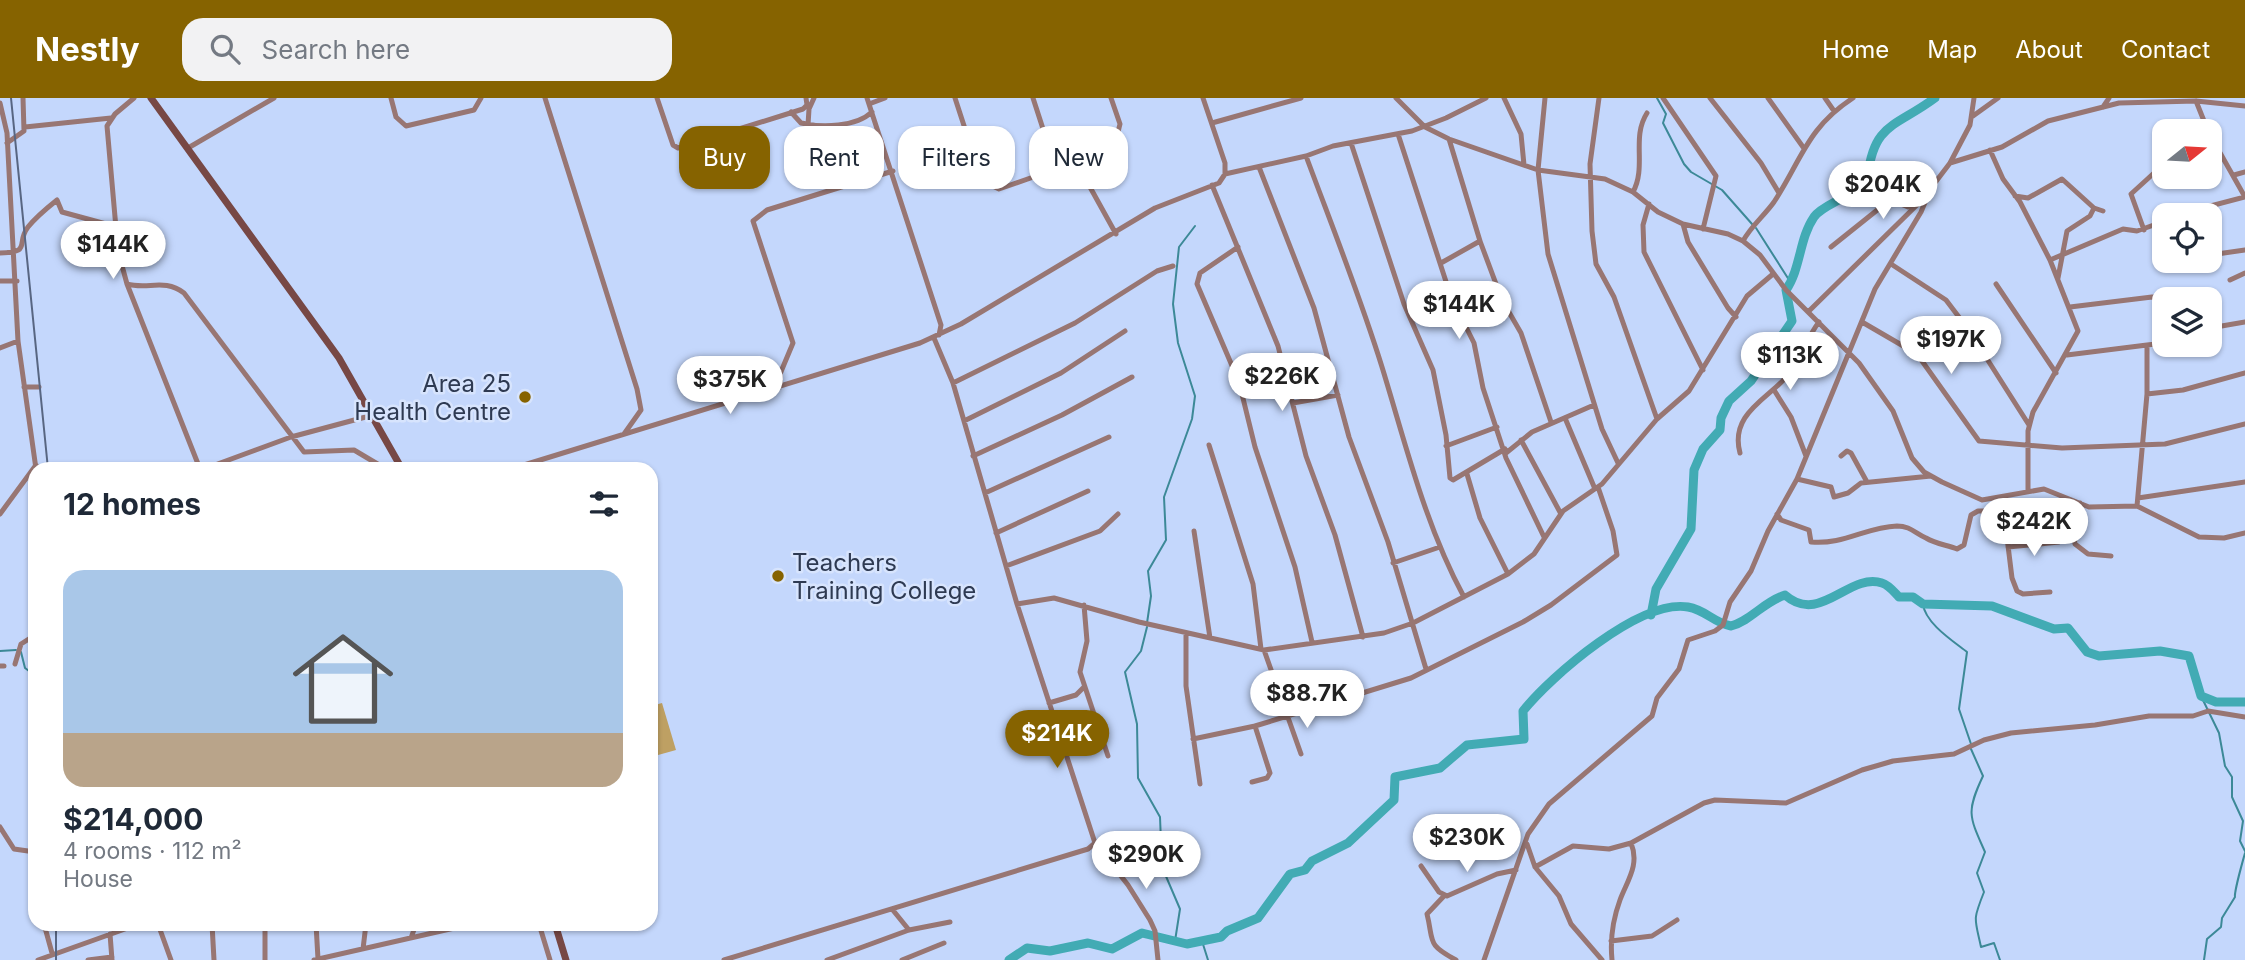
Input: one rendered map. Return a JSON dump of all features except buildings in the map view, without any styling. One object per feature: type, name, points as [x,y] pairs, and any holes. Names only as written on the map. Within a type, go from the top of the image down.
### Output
[{"type":"main road","points":[[151,98],[315,324],[373,415],[397,460]]},
{"type":"main road","points":[[557,931],[566,960]]},
{"type":"street","points":[[7,143],[21,135],[25,127],[23,98]]},
{"type":"street","points":[[134,98],[111,118],[107,126],[118,251],[127,284],[199,462]]},
{"type":"street","points":[[188,148],[274,98]]},
{"type":"street","points":[[391,98],[396,117],[406,126],[474,110],[481,98]]},
{"type":"street","points":[[545,98],[637,388],[641,410],[624,434]]},
{"type":"street","points":[[657,98],[673,145],[678,148],[791,113],[806,107],[806,98]]},
{"type":"street","points":[[808,125],[809,109],[814,98]]},
{"type":"street","points":[[885,98],[868,101],[941,325],[937,337],[953,383],[1017,604],[1095,843],[1128,885],[1150,920],[1155,931],[1158,960]]},
{"type":"street","points":[[955,98],[982,181],[987,186],[999,189],[1029,178]]},
{"type":"street","points":[[1033,98],[1042,126]]},
{"type":"street","points":[[1111,98],[1120,126]]},
{"type":"street","points":[[1203,98],[1226,174]]},
{"type":"street","points":[[1212,123],[1278,101],[1301,98]]},
{"type":"street","points":[[1396,98],[1425,127],[1449,139],[1538,170],[1591,176],[1615,182],[1658,212],[1683,224],[1743,241],[1760,255],[1773,274],[1848,351],[1893,411],[1912,458],[1931,476],[1982,500],[2003,501],[2028,490],[2050,491],[2098,508],[2137,506],[2191,535],[2210,538],[2245,533]]},
{"type":"street","points":[[534,462],[937,337],[1168,201],[1212,185],[1226,174],[1425,127],[1486,98]]},
{"type":"street","points":[[1504,98],[1521,134],[1524,165]]},
{"type":"street","points":[[1545,98],[1538,170],[1550,264],[1594,405],[1618,463]]},
{"type":"street","points":[[1599,98],[1591,176],[1597,264],[1614,297],[1657,419]]},
{"type":"street","points":[[1662,98],[1716,176],[1703,229]]},
{"type":"street","points":[[1710,98],[1755,155],[1779,193]]},
{"type":"street","points":[[1768,98],[1803,147]]},
{"type":"street","points":[[1825,98],[1834,111]]},
{"type":"street","points":[[1743,241],[1779,193],[1803,147],[1834,111],[1853,98]]},
{"type":"street","points":[[1484,960],[1526,841],[1549,804],[1652,716],[1657,698],[1679,669],[1688,640],[1721,628],[1730,602],[1751,571],[1777,514],[1797,480],[1862,322],[1928,195],[1950,163],[1973,116],[1974,98]]},
{"type":"street","points":[[1973,116],[1998,98]]},
{"type":"street","points":[[2103,107],[2109,98]]},
{"type":"street","points":[[1950,163],[2006,145],[2041,123],[2128,102],[2196,101],[2245,106]]},
{"type":"street","points":[[2196,101],[2203,119]]},
{"type":"street","points":[[0,103],[7,143],[7,176],[16,253],[18,341],[35,462]]},
{"type":"street","points":[[791,113],[801,123],[808,125],[859,122],[872,112]]},
{"type":"street","points":[[1633,192],[1639,175],[1639,131],[1647,113]]},
{"type":"street","points":[[25,127],[111,118]]},
{"type":"street","points":[[1398,134],[1451,297],[1474,343],[1483,388],[1505,451],[1545,538]]},
{"type":"street","points":[[1449,139],[1480,241],[1502,300],[1521,333],[1551,422]]},
{"type":"street","points":[[1351,143],[1404,304],[1433,370],[1451,480],[1467,474],[1551,422],[1594,405]]},
{"type":"street","points":[[1990,150],[2003,179],[2050,260],[2078,331],[2033,412],[2029,425],[2028,490]]},
{"type":"street","points":[[2222,155],[2245,197],[2222,203]]},
{"type":"street","points":[[1306,156],[1378,355],[1412,472],[1440,547],[1464,597]]},
{"type":"street","points":[[1259,167],[1314,308],[1353,448],[1426,669]]},
{"type":"street","points":[[780,387],[780,374],[793,343],[752,220],[767,210],[893,171]]},
{"type":"street","points":[[2234,175],[2245,172]]},
{"type":"street","points":[[2144,230],[2131,194],[2152,175]]},
{"type":"street","points":[[2015,196],[2028,198],[2062,179],[2094,208],[2103,211]]},
{"type":"street","points":[[1212,185],[1275,338],[1306,456],[1335,535],[1363,637]]},
{"type":"street","points":[[1091,189],[1116,234]]},
{"type":"street","points":[[1831,247],[1886,203],[1896,202],[1910,207],[1928,195]]},
{"type":"street","points":[[1809,311],[1928,195]]},
{"type":"street","points":[[0,253],[16,253],[24,246],[27,228],[57,200],[62,212],[106,224],[111,245],[118,251]]},
{"type":"street","points":[[1649,204],[1643,225],[1644,251],[1703,370]]},
{"type":"street","points":[[2057,278],[2068,229],[2090,216],[2094,208]]},
{"type":"street","points":[[1683,224],[1688,242],[1728,309],[1736,317]]},
{"type":"street","points":[[2050,260],[2123,229],[2144,230],[2152,227]]},
{"type":"street","points":[[1441,263],[1480,241]]},
{"type":"street","points":[[1238,247],[1200,272],[1198,289],[1239,382],[1255,446],[1295,567],[1312,642]]},
{"type":"street","points":[[2222,253],[2245,250]]},
{"type":"street","points":[[1891,264],[1946,300],[1968,329],[2029,425]]},
{"type":"street","points":[[953,383],[1075,323],[1157,271],[1173,266]]},
{"type":"street","points":[[2230,280],[2245,273]]},
{"type":"street","points":[[1017,604],[1046,597],[1186,634],[1263,650],[1363,637],[1413,623],[1508,574],[1534,554],[1560,514],[1597,488],[1657,419],[1689,391],[1752,290],[1773,274]]},
{"type":"street","points":[[0,281],[17,281]]},
{"type":"street","points":[[127,284],[135,286],[164,283],[174,285],[184,293],[304,452],[354,450],[374,462]]},
{"type":"street","points":[[1996,284],[2056,373]]},
{"type":"street","points":[[2070,307],[2152,297]]},
{"type":"street","points":[[1740,453],[1738,436],[1746,418],[1762,396],[1774,390],[1789,374],[1819,322]]},
{"type":"street","points":[[1862,322],[1917,354],[1979,441],[2072,448],[2143,445],[2184,441],[2245,424]]},
{"type":"street","points":[[2222,326],[2245,322]]},
{"type":"street","points":[[964,421],[1061,373],[1125,331]]},
{"type":"street","points":[[0,348],[18,341]]},
{"type":"street","points":[[2067,355],[2152,344]]},
{"type":"street","points":[[2137,506],[2147,394],[2147,345]]},
{"type":"street","points":[[2147,394],[2183,390],[2245,373]]},
{"type":"street","points":[[973,456],[1062,415],[1132,377]]},
{"type":"street","points":[[24,387],[39,387]]},
{"type":"street","points":[[1774,390],[1791,417],[1806,456]]},
{"type":"street","points":[[1293,403],[1338,395]]},
{"type":"street","points":[[221,462],[291,437],[373,415]]},
{"type":"street","points":[[1192,739],[1255,726],[1411,678],[1523,622],[1551,605],[1617,555],[1613,531],[1597,488],[1565,418]]},
{"type":"street","points":[[1446,446],[1497,427]]},
{"type":"street","points":[[985,493],[1110,437]]},
{"type":"street","points":[[1521,440],[1560,514]]},
{"type":"street","points":[[1209,445],[1253,584],[1263,650],[1301,754]]},
{"type":"street","points":[[1841,456],[1847,451],[1851,453],[1867,482]]},
{"type":"street","points":[[1467,474],[1480,518],[1508,574]]},
{"type":"street","points":[[1797,480],[1831,488],[1834,498],[1867,482],[1931,476]]},
{"type":"street","points":[[0,514],[28,477]]},
{"type":"street","points":[[2138,498],[2245,482]]},
{"type":"street","points":[[996,533],[1088,491]]},
{"type":"street","points":[[1777,514],[1781,520],[1809,530],[1811,542],[1852,539],[1864,533],[1895,526],[1913,529],[1925,538],[1957,549],[1964,545],[1971,515],[1996,511],[2003,501]]},
{"type":"street","points":[[2003,501],[2012,578],[2019,594],[2050,592]]},
{"type":"street","points":[[2080,503],[2073,530],[2075,544],[2088,554],[2111,556]]},
{"type":"street","points":[[1006,566],[1100,531],[1118,513]]},
{"type":"street","points":[[1194,531],[1210,638]]},
{"type":"street","points":[[2008,547],[2059,542]]},
{"type":"street","points":[[1393,563],[1440,547]]},
{"type":"street","points":[[1084,605],[1087,641],[1079,666],[1108,756]]},
{"type":"street","points":[[1186,634],[1186,681],[1200,784]]},
{"type":"street","points":[[15,664],[20,644],[28,639]]},
{"type":"street","points":[[1049,703],[1076,695],[1084,687]]},
{"type":"street","points":[[1535,867],[1573,846],[1609,849],[1631,843],[1704,803],[1715,800],[1786,803],[1861,769],[1894,761],[1954,754],[1984,740],[2011,733],[2149,716],[2193,716],[2208,711],[2245,717]]},
{"type":"street","points":[[1252,782],[1267,778],[1270,773],[1255,726]]},
{"type":"street","points":[[0,827],[14,849],[28,851]]},
{"type":"street","points":[[1526,841],[1535,867],[1559,896],[1577,933],[1600,960]]},
{"type":"street","points":[[724,960],[1087,849],[1095,843]]},
{"type":"street","points":[[1612,960],[1611,941],[1620,899],[1634,868],[1631,843]]},
{"type":"street","points":[[1421,866],[1444,896]]},
{"type":"street","points":[[1456,960],[1438,951],[1427,924],[1427,914],[1444,896],[1516,870]]},
{"type":"street","points":[[892,909],[909,930]]},
{"type":"street","points":[[1611,941],[1652,936],[1678,920]]},
{"type":"street","points":[[827,960],[909,930],[950,922]]},
{"type":"street","points":[[46,931],[52,953]]},
{"type":"street","points":[[52,953],[61,956],[119,931]]},
{"type":"street","points":[[161,931],[171,960]]},
{"type":"street","points":[[212,931],[214,960]]},
{"type":"street","points":[[265,931],[265,960]]},
{"type":"street","points":[[316,931],[316,960],[440,931]]},
{"type":"street","points":[[363,949],[365,931]]},
{"type":"street","points":[[411,938],[414,931]]},
{"type":"street","points":[[541,931],[550,960]]},
{"type":"street","points":[[88,960],[112,958],[110,934]]},
{"type":"street","points":[[902,960],[944,943]]},
{"type":"street","points":[[38,960],[45,959],[52,953]]},
{"type":"street","points":[[331,956],[341,960]]},
{"type":"shaded area","points":[[662,703],[676,750],[658,755],[658,704]]},
{"type":"waterway","points":[[1657,98],[1666,114],[1663,123],[1684,164],[1691,172],[1722,190],[1752,224]]},
{"type":"waterway","points":[[1651,615],[1656,589],[1691,529],[1694,470],[1703,449],[1720,430],[1721,418],[1729,401],[1751,381],[1792,321],[1786,290],[1795,272],[1809,226],[1817,213],[1847,195],[1852,186],[1868,175],[1871,158],[1882,135],[1898,121],[1935,98]]},
{"type":"waterway","points":[[1147,623],[1151,596],[1148,571],[1166,540],[1164,497],[1192,419],[1195,396],[1178,343],[1173,304],[1179,247],[1195,226]]},
{"type":"waterway","points":[[1756,228],[1791,283]]},
{"type":"waterway","points":[[1009,960],[1027,948],[1050,951],[1088,943],[1112,949],[1142,933],[1187,944],[1221,937],[1227,931],[1258,918],[1290,874],[1305,870],[1312,861],[1348,843],[1394,800],[1395,777],[1440,768],[1467,745],[1524,739],[1523,711],[1554,679],[1622,627],[1668,608],[1688,607],[1731,626],[1785,595],[1798,603],[1810,605],[1858,585],[1882,583],[1899,597],[1913,597],[1923,604],[1992,606],[2054,629],[2068,628],[2087,652],[2099,656],[2160,651],[2189,656],[2201,696],[2216,702],[2245,702]]},
{"type":"waterway","points":[[1923,604],[1934,625],[1967,652],[1959,709],[1971,744]]},
{"type":"waterway","points":[[1147,627],[1141,651],[1125,672],[1137,724],[1138,778],[1160,817],[1162,867],[1180,909],[1175,941]]},
{"type":"waterway","points":[[0,651],[16,650]]},
{"type":"waterway","points":[[21,652],[28,670]]},
{"type":"waterway","points":[[2201,696],[2219,733],[2225,766],[2232,777],[2232,797],[2243,821],[2240,841],[2245,851]]},
{"type":"waterway","points":[[1971,749],[1983,776],[1972,806],[1973,822],[1985,852],[1977,873],[1984,892],[1976,915],[1976,925],[1981,947],[1994,943],[2000,960]]},
{"type":"waterway","points":[[2204,960],[2207,939],[2221,927],[2222,918],[2235,897],[2245,853]]},
{"type":"waterway","points":[[1202,941],[1208,960]]},
{"type":"railway","points":[[11,98],[47,462]]},
{"type":"railway","points":[[56,931],[56,960]]},
{"type":"place","name":"Area 25 Health Centre","points":[[525,397]]},
{"type":"place","name":"Teachers Training College","points":[[778,576]]}]
